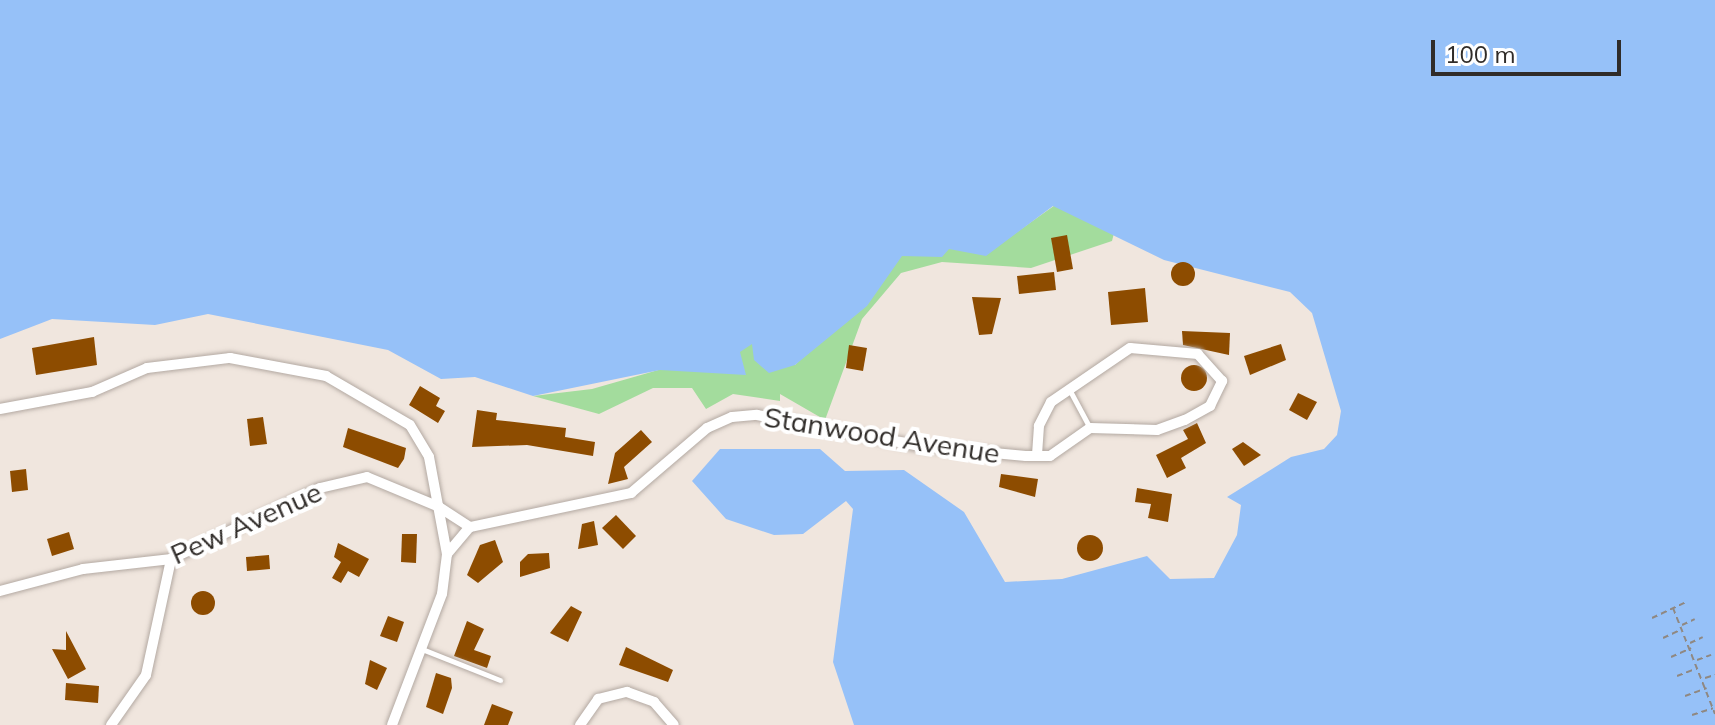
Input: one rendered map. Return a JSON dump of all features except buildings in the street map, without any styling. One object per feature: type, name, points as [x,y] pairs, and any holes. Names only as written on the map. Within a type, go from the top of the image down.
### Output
[{"type":"street","points":[[1155,346],[1198,354],[1222,381],[1210,406],[1185,420],[1157,430],[1090,428],[1062,452],[1037,456],[1039,426],[1069,388],[1130,348],[1155,346]]},
{"type":"street","points":[[0,409],[92,392],[147,368],[230,358],[269,362],[326,376],[410,425],[429,457],[447,554],[442,594],[392,725]]},
{"type":"street","name":"Stanwood Avenue","points":[[470,527],[631,493],[707,428],[732,417],[757,415],[920,446],[1037,456]]},
{"type":"street","name":"Pew Avenue","points":[[0,591],[83,569],[171,559],[320,488],[367,477],[439,507]]},
{"type":"street","points":[[439,507],[470,527],[447,554]]},
{"type":"street","points":[[111,725],[146,675],[171,559]]},
{"type":"street","points":[[580,725],[598,699],[627,692],[654,702],[674,725]]},
{"type":"lane","points":[[1069,388],[1090,428]]},
{"type":"lane","points":[[421,649],[500,680]]},
{"type":"path","points":[[1652,618],[1686,602]]},
{"type":"path","points":[[1673,608],[1715,714]]},
{"type":"path","points":[[1663,638],[1695,619]]},
{"type":"path","points":[[1688,643],[1703,637]]},
{"type":"path","points":[[1671,657],[1691,648]]},
{"type":"path","points":[[1696,661],[1711,655]]},
{"type":"path","points":[[1677,676],[1698,668]]},
{"type":"path","points":[[1703,679],[1715,675]]},
{"type":"path","points":[[1685,696],[1707,688]]},
{"type":"path","points":[[1709,697],[1715,695]]},
{"type":"path","points":[[1692,715],[1713,708]]},
{"type":"green space","points":[[1058,203],[1116,225],[1112,241],[1031,268],[942,262],[901,273],[862,319],[825,420],[780,394],[780,401],[733,394],[706,409],[692,388],[653,388],[599,414],[533,396],[592,389],[756,342],[795,365],[901,256],[931,248],[993,249]]},
{"type":"water","points":[[0,0],[1715,0],[1715,725],[854,725],[833,662],[853,509],[846,501],[803,534],[774,535],[726,519],[692,481],[720,449],[820,449],[845,471],[904,470],[964,512],[1005,582],[1062,579],[1147,556],[1170,579],[1214,578],[1237,535],[1241,505],[1227,497],[1291,457],[1324,449],[1337,435],[1341,411],[1312,313],[1290,292],[1164,260],[1053,206],[986,256],[949,249],[942,257],[902,256],[867,306],[795,365],[769,373],[754,360],[752,344],[740,352],[746,375],[660,370],[533,396],[475,377],[441,379],[388,350],[208,314],[155,325],[52,319],[0,339]]}]
